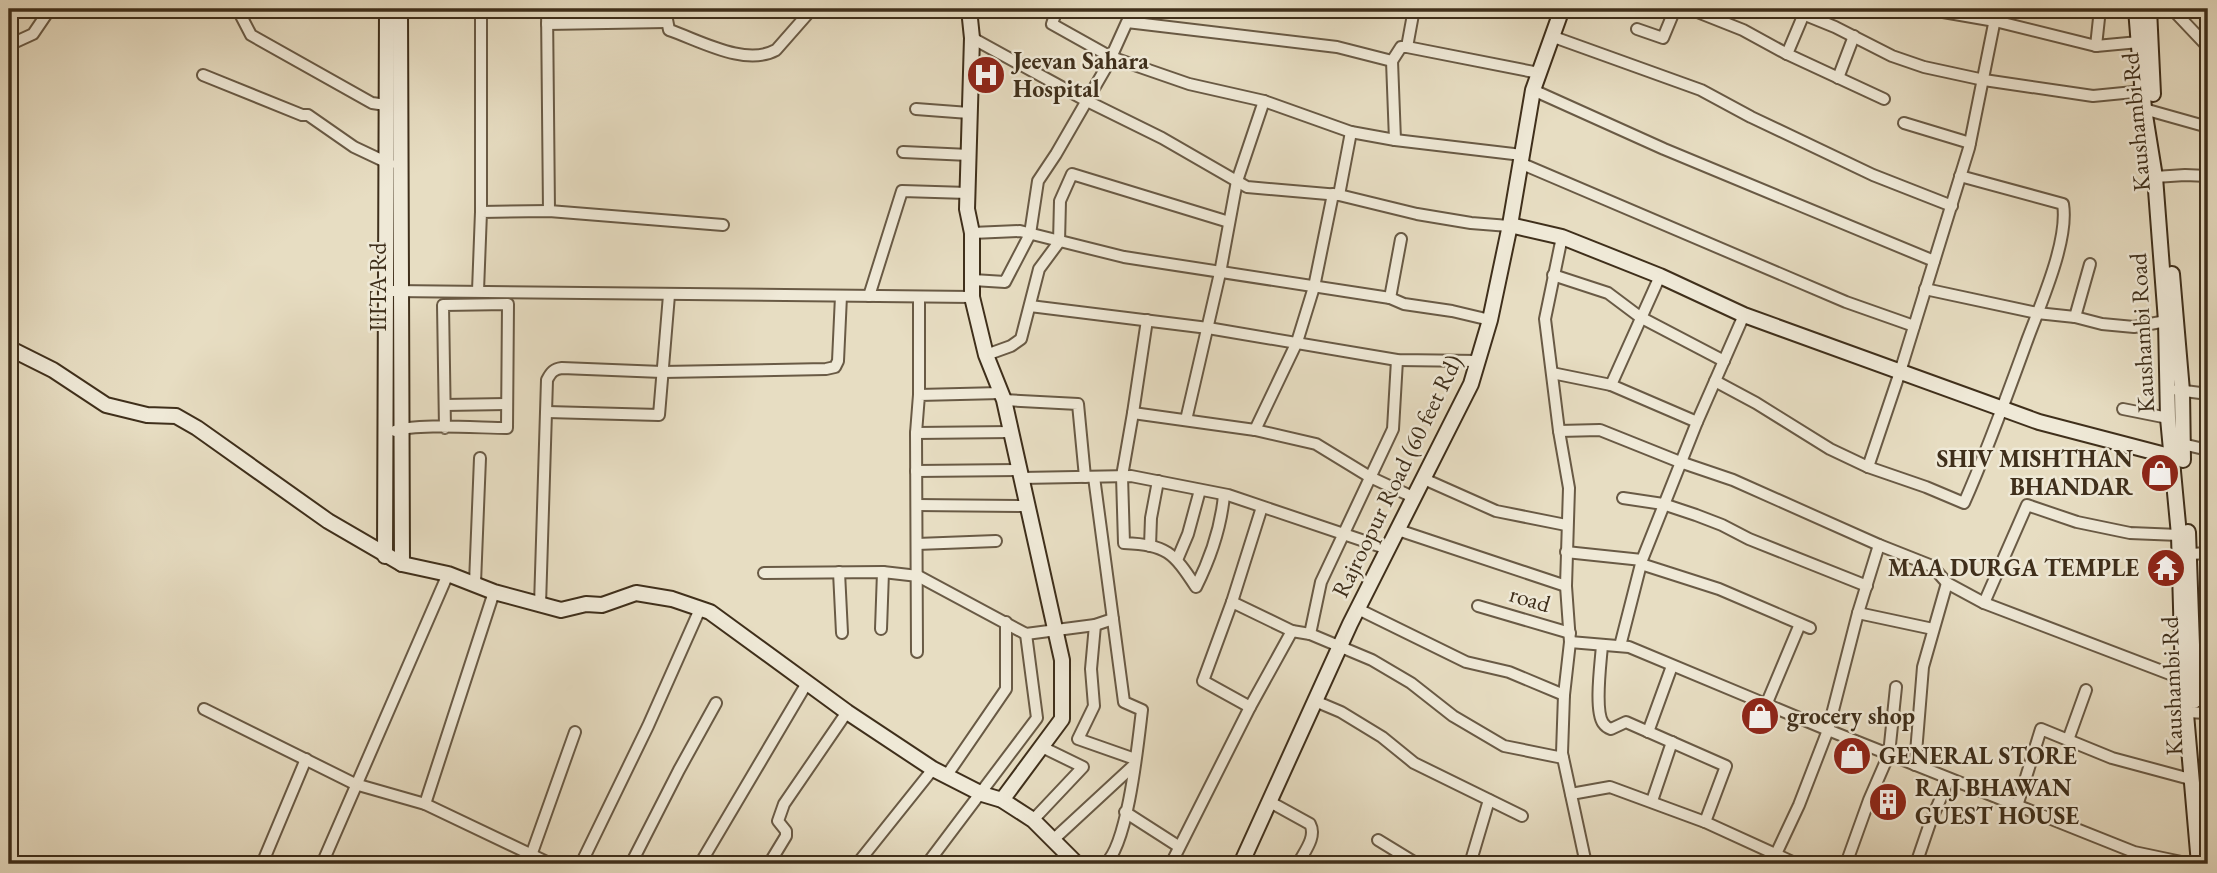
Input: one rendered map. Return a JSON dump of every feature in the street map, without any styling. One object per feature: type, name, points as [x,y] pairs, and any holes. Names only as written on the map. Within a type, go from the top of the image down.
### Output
[{"type":"street","points":[[9,45],[33,34],[50,9]]},
{"type":"street","points":[[238,9],[251,35],[372,103],[386,105]]},
{"type":"street","name":"IIITA Rd","points":[[385,556],[386,435],[393,291],[393,61],[387,9]]},
{"type":"street","name":"IIITA Rd","points":[[393,164],[386,105],[400,9]]},
{"type":"street","points":[[478,291],[481,212],[481,9]]},
{"type":"street","points":[[547,9],[549,211]]},
{"type":"street","points":[[588,9],[588,23]]},
{"type":"street","points":[[625,9],[626,23]]},
{"type":"street","points":[[665,9],[669,30],[737,54],[768,55],[776,50],[812,9]]},
{"type":"street","points":[[969,9],[972,38],[967,209],[972,233],[972,298],[986,355],[1003,396],[1012,432],[1062,660],[1062,719],[1002,800]]},
{"type":"street","points":[[1057,9],[1052,24],[1111,57],[1189,84],[1264,101],[1351,132],[1521,159],[1846,302],[1914,326]]},
{"type":"street","points":[[1407,47],[1414,9]]},
{"type":"street","name":"Rajroopur Road (60 feet Rd)","points":[[1241,864],[1340,646],[1471,384],[1490,320],[1510,225],[1533,90],[1562,9]]},
{"type":"street","points":[[1637,29],[1664,38],[1675,9]]},
{"type":"street","points":[[1690,9],[1743,30],[1787,54],[1884,99]]},
{"type":"street","points":[[1926,9],[1944,10],[2096,46],[2139,42]]},
{"type":"street","points":[[1868,467],[1970,143],[1997,9]]},
{"type":"street","points":[[2096,46],[2100,9]]},
{"type":"street","name":"Kaushambi Road","points":[[2136,9],[2144,91],[2159,177],[2166,321],[2175,390],[2168,418],[2176,443],[2173,457],[2179,536],[2183,679],[2196,713],[2190,779],[2199,864]]},
{"type":"street","name":"Kaushambi Rd","points":[[2149,110],[2150,9]]},
{"type":"street","points":[[2172,9],[2208,47]]},
{"type":"street","points":[[1787,54],[1804,12],[1892,56],[1924,67],[1984,80],[2093,96],[2144,91]]},
{"type":"street","points":[[547,24],[666,22]]},
{"type":"street","points":[[973,280],[1005,282],[1030,234],[1038,181],[1087,101],[1127,22],[1337,47],[1392,61]]},
{"type":"street","points":[[1551,36],[1701,90],[1873,175],[1952,206]]},
{"type":"street","points":[[1838,78],[1854,36]]},
{"type":"street","points":[[972,38],[1087,101],[1163,138],[1247,187],[1336,195],[1431,216],[1471,223],[1510,225],[1562,237],[1660,276],[1744,315],[2002,409],[2039,422],[2173,457]]},
{"type":"street","points":[[1395,140],[1392,61],[1401,47],[1539,73]]},
{"type":"street","points":[[203,75],[302,115],[308,115],[354,147],[393,164]]},
{"type":"street","points":[[1533,90],[1664,149],[1934,261]]},
{"type":"street","points":[[1186,420],[1220,273],[1237,181],[1264,101]]},
{"type":"street","points":[[916,109],[969,113]]},
{"type":"street","points":[[2149,110],[2208,127]]},
{"type":"street","points":[[1905,123],[1970,143]]},
{"type":"street","points":[[1255,430],[1297,342],[1314,287],[1351,132]]},
{"type":"street","points":[[903,152],[969,155]]},
{"type":"street","points":[[986,355],[1011,346],[1021,339],[1039,269],[1059,242],[1060,201],[1072,174],[1228,222]]},
{"type":"street","points":[[1715,381],[1830,449],[1868,467],[1964,503],[2037,313],[2055,261],[2065,214],[2063,204],[1960,176]]},
{"type":"street","points":[[2159,177],[2208,176]]},
{"type":"street","name":"Kaushambi Rd","points":[[2159,177],[2175,390],[2176,443],[2190,554],[2196,713],[2208,859]]},
{"type":"street","points":[[869,296],[902,191],[968,193]]},
{"type":"street","points":[[481,212],[549,211],[723,225]]},
{"type":"street","points":[[972,233],[1020,231],[1124,257],[1390,298],[1404,304],[1490,320]]},
{"type":"street","points":[[1562,237],[1545,319],[1569,488],[1566,586],[1570,638],[1564,695],[1563,758],[1585,863],[1602,864]]},
{"type":"street","points":[[1390,298],[1401,239]]},
{"type":"street","points":[[2075,317],[2090,264]]},
{"type":"street","points":[[1553,275],[1608,293],[1640,317],[1724,361]]},
{"type":"street","points":[[1611,385],[1660,276]]},
{"type":"street","points":[[1925,289],[2102,324],[2134,327],[2166,321]]},
{"type":"street","points":[[393,291],[972,298]]},
{"type":"street","name":"IIITA Rd","points":[[393,291],[403,428],[402,564]]},
{"type":"street","points":[[547,412],[659,415],[669,295]]},
{"type":"street","points":[[540,605],[547,380],[555,369],[662,372],[835,367],[838,361],[841,296]]},
{"type":"street","points":[[917,652],[916,433],[919,396],[919,297]]},
{"type":"street","points":[[386,435],[403,428],[445,428],[507,428],[508,304],[443,305],[445,428]]},
{"type":"street","points":[[1030,306],[1208,328],[1397,360],[1479,361]]},
{"type":"street","points":[[1620,646],[1641,562],[1663,503],[1744,315]]},
{"type":"street","points":[[1147,320],[1122,476],[1124,543],[1166,549],[1196,587],[1212,554],[1224,495]]},
{"type":"street","points":[[9,348],[52,370],[106,405],[147,415],[176,416],[328,521],[402,564],[447,573],[494,593],[562,610],[586,604],[602,606],[636,593],[672,599],[710,612],[847,712],[933,769],[982,794],[1002,800],[1033,820],[1077,864]]},
{"type":"street","points":[[1310,634],[1321,582],[1393,429],[1397,360]]},
{"type":"street","points":[[1552,373],[1611,385],[1696,422]]},
{"type":"street","points":[[2175,390],[2208,394]]},
{"type":"street","points":[[919,396],[1003,396],[1078,404],[1124,702],[1142,710],[1125,812],[1110,860],[1104,864]]},
{"type":"street","points":[[444,405],[506,404]]},
{"type":"street","points":[[2123,409],[2168,418]]},
{"type":"street","points":[[1133,412],[1255,430],[1316,444],[1370,477],[1415,498]]},
{"type":"street","points":[[1559,431],[1600,430],[1771,495],[1931,566],[1947,583],[1984,603],[2183,679]]},
{"type":"street","points":[[916,433],[1012,432]]},
{"type":"street","points":[[2176,443],[2208,450]]},
{"type":"street","points":[[475,583],[480,458]]},
{"type":"street","points":[[916,471],[1122,476],[1158,481],[1224,495],[1388,550]]},
{"type":"street","points":[[1424,479],[1496,511],[1566,525]]},
{"type":"street","points":[[1150,546],[1151,518],[1158,481]]},
{"type":"street","points":[[1177,560],[1188,534],[1200,490]]},
{"type":"street","points":[[1623,498],[1663,503],[1722,524],[1749,539],[1867,586]]},
{"type":"street","points":[[917,505],[1027,506]]},
{"type":"street","points":[[1984,603],[2027,505],[2077,523],[2130,533],[2179,536]]},
{"type":"street","points":[[1250,707],[1203,681],[1262,507]]},
{"type":"street","points":[[1398,530],[1566,586]]},
{"type":"street","points":[[917,544],[996,541]]},
{"type":"street","points":[[1776,854],[1828,730],[1858,613],[1880,545]]},
{"type":"street","points":[[1566,552],[1641,562],[1719,589],[1805,626],[1766,705]]},
{"type":"street","points":[[2190,554],[2208,552]]},
{"type":"street","points":[[839,572],[842,633]]},
{"type":"street","points":[[764,573],[883,572],[918,576],[1026,635],[1095,625],[1113,619]]},
{"type":"street","points":[[881,629],[883,572]]},
{"type":"street","points":[[321,864],[447,573]]},
{"type":"street","points":[[1915,765],[1923,667],[1947,583]]},
{"type":"street","points":[[425,804],[494,593]]},
{"type":"street","points":[[1232,602],[1292,631],[1310,634],[1372,660],[1411,684],[1453,716],[1504,746],[1563,758]]},
{"type":"street","name":"road","points":[[1478,606],[1570,638],[1629,647],[1766,705],[2134,852],[2191,864]]},
{"type":"street","points":[[581,864],[648,726],[700,609]]},
{"type":"street","points":[[1358,609],[1466,662],[1509,672],[1564,695]]},
{"type":"street","points":[[1858,613],[1933,629]]},
{"type":"street","points":[[947,775],[1006,689],[1006,622]]},
{"type":"street","points":[[1095,625],[1091,669],[1094,706],[1078,739],[1135,762]]},
{"type":"street","points":[[1171,864],[1250,707],[1292,631]]},
{"type":"street","points":[[933,862],[1037,718],[1026,635]]},
{"type":"street","points":[[1602,645],[1601,720],[1611,729],[1626,722],[1726,766],[1705,822]]},
{"type":"street","points":[[1648,732],[1672,666]]},
{"type":"street","points":[[700,864],[807,683]]},
{"type":"street","points":[[1846,864],[1889,754],[1896,687]]},
{"type":"street","points":[[2067,740],[2086,690]]},
{"type":"street","points":[[1315,701],[1341,712],[1382,737],[1414,764],[1522,816]]},
{"type":"street","points":[[631,864],[678,770],[716,703]]},
{"type":"street","points":[[204,709],[355,784],[425,804],[530,861],[551,864]]},
{"type":"street","points":[[769,864],[786,836],[786,831],[778,821],[784,804],[847,712]]},
{"type":"street","points":[[2017,806],[2041,729],[2112,758],[2190,779]]},
{"type":"street","points":[[530,861],[575,732]]},
{"type":"street","points":[[1652,801],[1672,742]]},
{"type":"street","points":[[1033,820],[1083,767],[1042,747]]},
{"type":"street","points":[[261,864],[306,759]]},
{"type":"street","points":[[1054,839],[1135,762]]},
{"type":"street","points":[[857,864],[933,769]]},
{"type":"street","points":[[1916,864],[1949,779]]},
{"type":"street","points":[[1571,794],[1610,787],[1705,822],[1797,864]]},
{"type":"street","points":[[1470,864],[1489,800]]},
{"type":"street","points":[[1270,802],[1313,828],[1313,836],[1298,864]]},
{"type":"street","points":[[1125,812],[1178,846]]},
{"type":"street","points":[[1378,840],[1422,864]]},
{"type":"place","name":"Jeevan Sahara Hospital","points":[[986,75]]},
{"type":"place","name":"SHIV MISHTHAN BHANDAR","points":[[2160,473]]},
{"type":"place","name":"MAA DURGA TEMPLE","points":[[2166,568]]},
{"type":"place","name":"grocery shop","points":[[1760,716]]},
{"type":"place","name":"GENERAL STORE","points":[[1852,756]]},
{"type":"place","name":"RAJ BHAWAN GUEST HOUSE","points":[[1888,802]]}]
